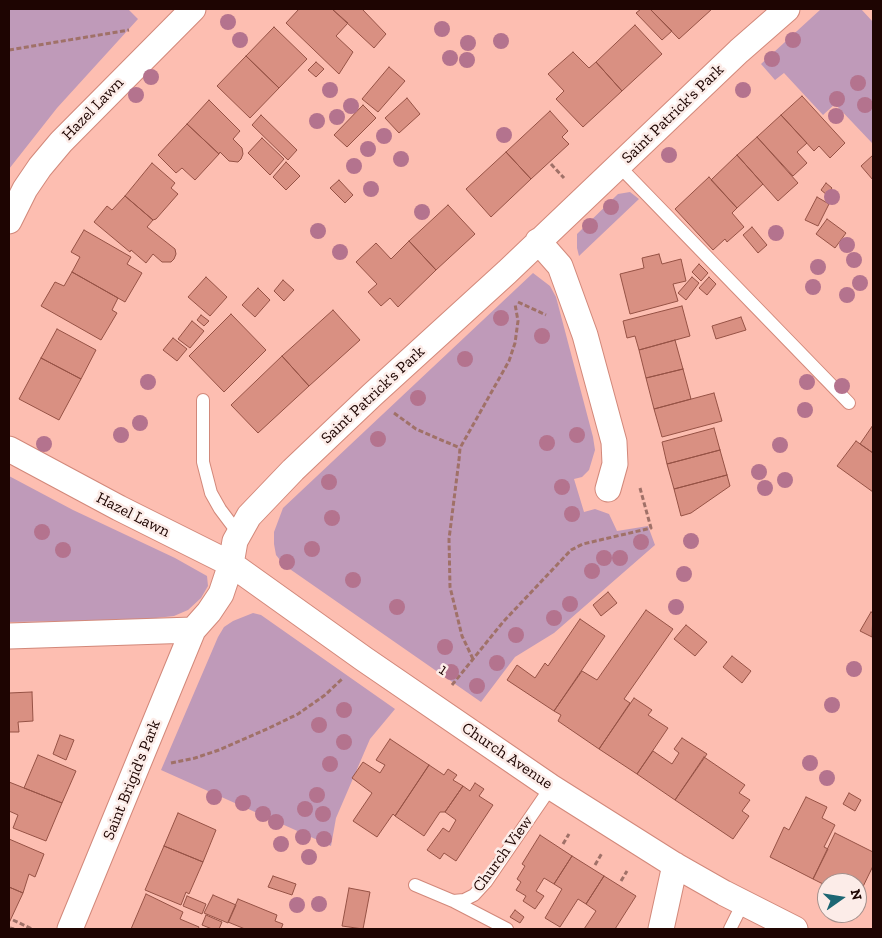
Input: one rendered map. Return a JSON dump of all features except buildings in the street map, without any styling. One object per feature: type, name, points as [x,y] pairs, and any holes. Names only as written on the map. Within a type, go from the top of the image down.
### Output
[{"type":"street","name":"Hazel Lawn","points":[[9,221],[25,189],[61,142],[193,9]]},
{"type":"street","name":"Saint Patrick's Park","points":[[231,564],[238,533],[249,516],[293,470],[787,9]]},
{"type":"street","points":[[538,241],[560,266],[586,335],[614,442],[615,464],[608,489]]},
{"type":"street","name":"Hazel Lawn","points":[[9,450],[231,564]]},
{"type":"street","name":"Saint Brigid's Park","points":[[70,929],[193,630],[209,612],[221,594],[231,564]]},
{"type":"street","name":"Church Avenue","points":[[231,564],[364,659],[551,787],[675,865],[794,929]]},
{"type":"street","points":[[9,636],[193,630]]},
{"type":"street","points":[[661,929],[675,865]]},
{"type":"lane","points":[[619,166],[849,403]]},
{"type":"lane","points":[[203,400],[203,462],[211,493],[238,533]]},
{"type":"lane","name":"Church View","points":[[415,884],[453,901],[464,900],[474,895],[486,882],[551,787]]},
{"type":"lane","points":[[453,901],[507,929]]},
{"type":"lane","points":[[730,929],[743,903]]},
{"type":"path","points":[[9,50],[132,29]]},
{"type":"path","points":[[550,164],[567,180]]},
{"type":"path","points":[[472,660],[462,636],[450,587],[449,539],[460,448],[509,361],[515,344],[518,321],[515,300],[507,272]]},
{"type":"path","points":[[372,395],[404,422],[428,435],[460,448]]},
{"type":"path","points":[[433,705],[449,690],[503,622],[571,550],[583,544],[651,528],[638,481]]},
{"type":"path","points":[[136,770],[195,758],[219,750],[298,714],[325,694],[364,659]]},
{"type":"path","points":[[13,920],[32,929]]},
{"type":"shaded area","points":[[9,9],[128,9],[138,19],[57,108],[9,169]]},
{"type":"shaded area","points":[[821,9],[861,9],[873,22],[872,143],[835,104],[823,115],[784,73],[775,80],[761,64]]},
{"type":"shaded area","points":[[630,192],[639,199],[579,256],[577,234],[618,194]]},
{"type":"shaded area","points":[[533,273],[550,286],[556,297],[593,437],[595,450],[589,470],[582,477],[574,479],[584,512],[595,509],[609,514],[617,531],[648,526],[655,545],[554,633],[515,657],[481,702],[284,565],[276,555],[274,532],[283,508]]},
{"type":"shaded area","points":[[9,476],[73,510],[175,558],[207,576],[208,586],[201,598],[188,610],[174,616],[138,620],[9,622]]},
{"type":"shaded area","points":[[253,613],[261,615],[395,709],[370,739],[336,818],[331,846],[161,770],[218,637],[224,627]]}]
